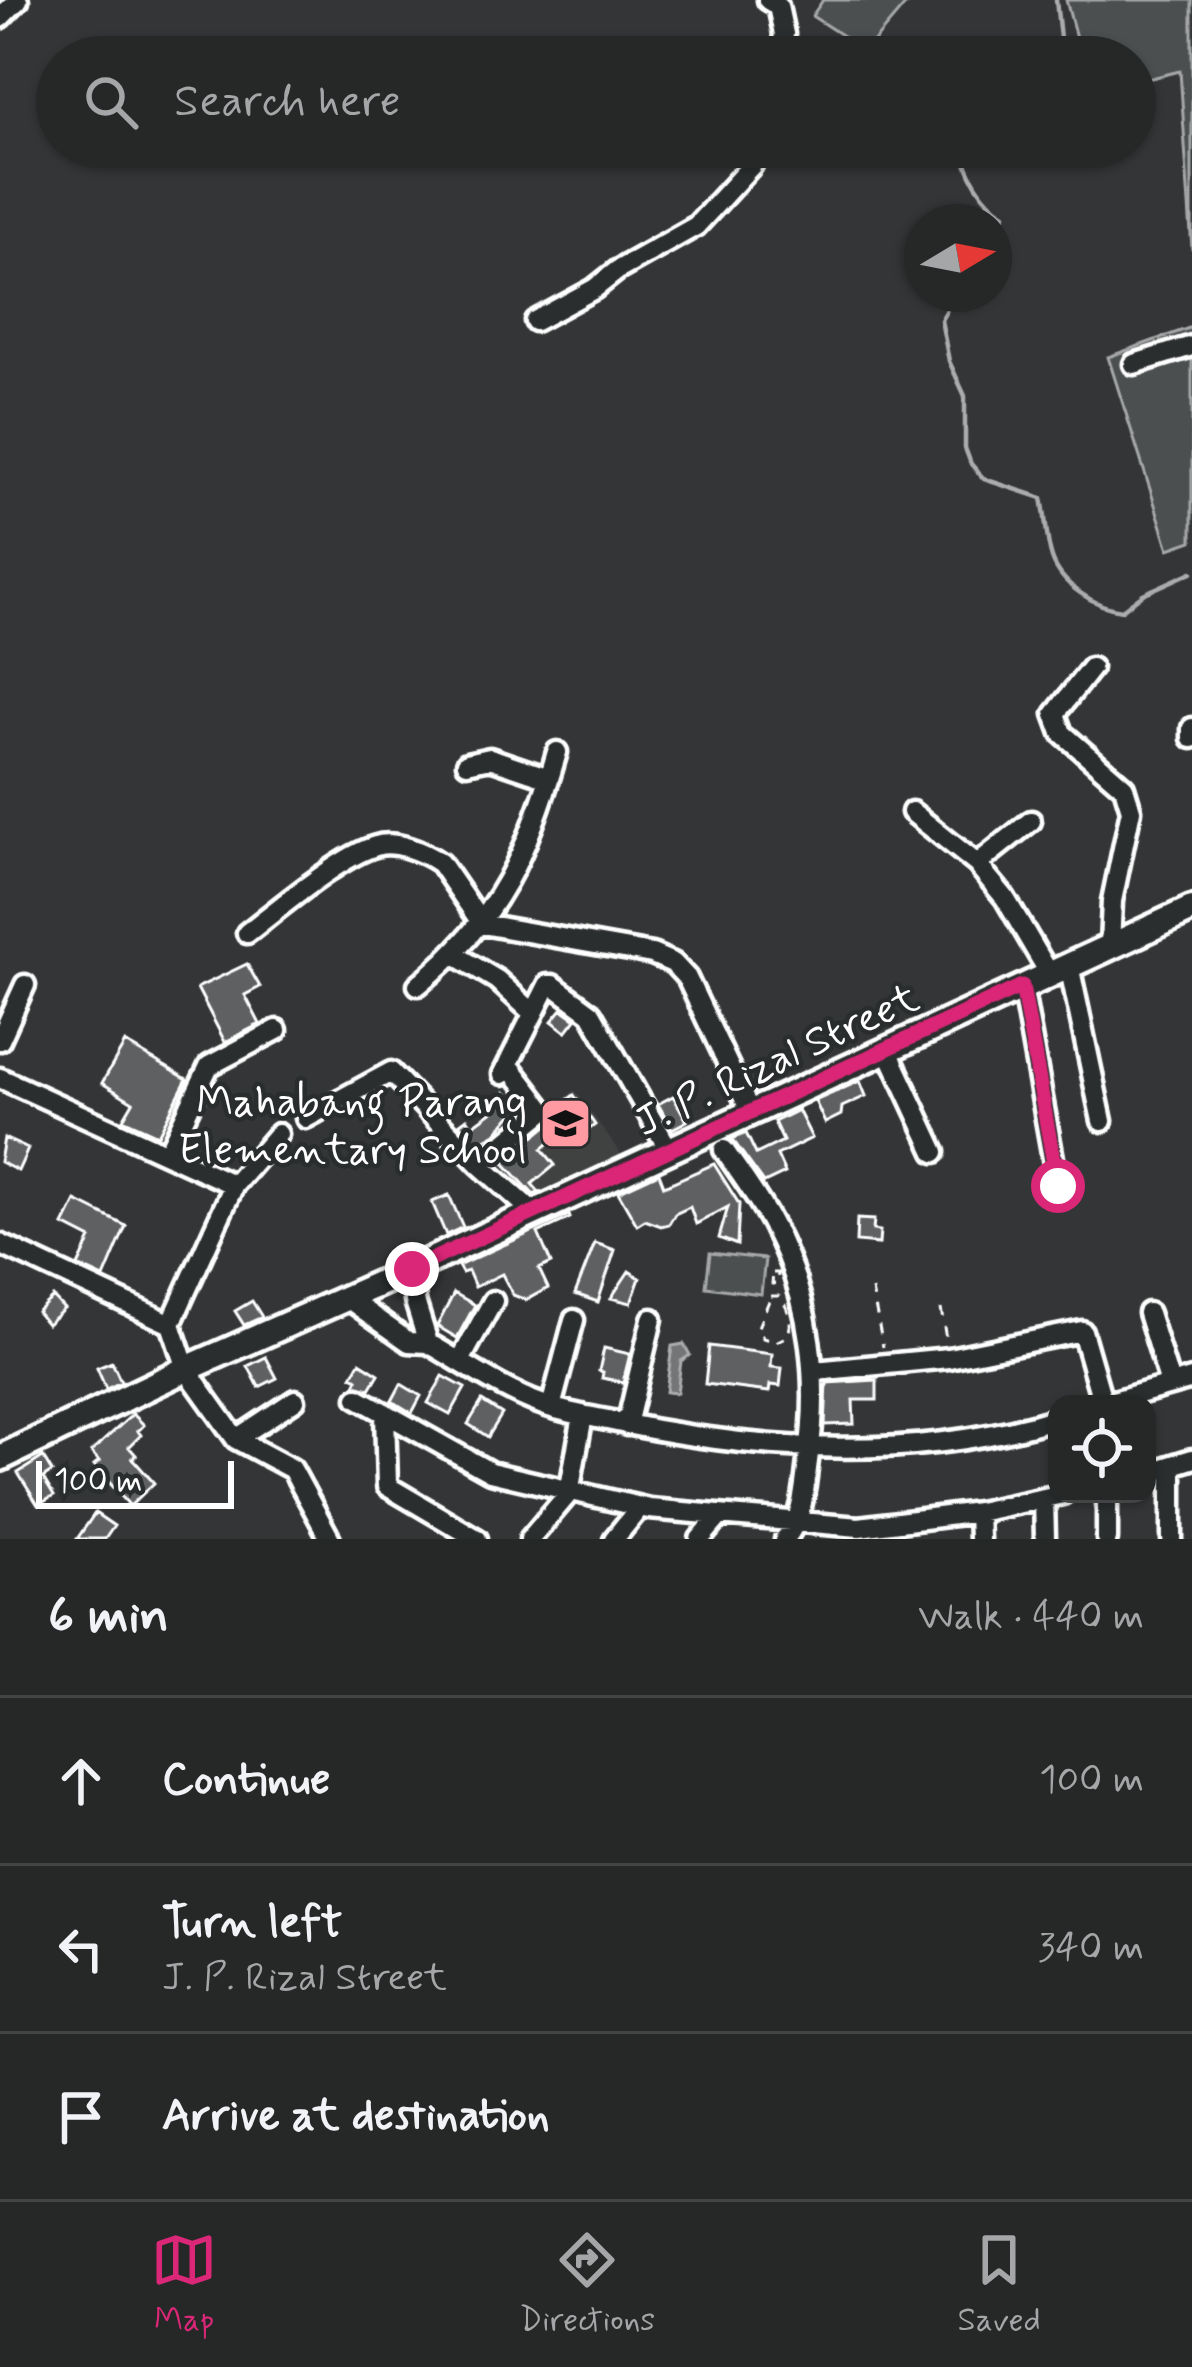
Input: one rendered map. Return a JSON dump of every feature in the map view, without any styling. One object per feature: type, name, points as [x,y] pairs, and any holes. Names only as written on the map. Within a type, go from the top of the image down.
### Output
[{"type":"main road","name":"J. P. Rizal Street","points":[[0,1458],[1059,969],[1190,914]]},
{"type":"street","points":[[0,18],[18,0]]},
{"type":"street","points":[[768,0],[778,5],[784,36]]},
{"type":"street","points":[[535,321],[696,226],[748,168]]},
{"type":"street","points":[[1134,364],[1192,346]]},
{"type":"street","points":[[1091,668],[1055,715],[1062,733],[1124,787],[1129,797],[1131,810],[1112,901],[1110,946]]},
{"type":"street","points":[[1192,728],[1192,738]]},
{"type":"street","points":[[418,985],[455,955],[482,924],[531,838],[556,752]]},
{"type":"street","points":[[466,763],[490,758],[549,778]]},
{"type":"street","points":[[912,812],[977,864],[1059,969],[1102,1121]]},
{"type":"street","points":[[977,864],[1031,821]]},
{"type":"street","points":[[247,933],[316,881],[376,845],[396,845],[440,863],[482,924],[652,954],[673,963],[687,978],[751,1113]]},
{"type":"street","points":[[455,955],[497,980],[533,1012]]},
{"type":"street","points":[[478,1164],[544,1111],[506,1069],[550,984],[591,1013],[670,1150]]},
{"type":"street","points":[[0,1040],[25,985]]},
{"type":"street","points":[[1022,986],[1058,1186]]},
{"type":"street","points":[[168,1152],[209,1066],[277,1030]]},
{"type":"street","points":[[887,1049],[935,1152]]},
{"type":"street","points":[[306,1118],[391,1072],[478,1164],[534,1213]]},
{"type":"street","points":[[0,1078],[234,1185]]},
{"type":"street","points":[[278,1134],[234,1185],[171,1324],[186,1369],[236,1439],[292,1469],[330,1539]]},
{"type":"street","points":[[724,1150],[773,1225],[798,1282],[814,1371],[811,1446],[799,1522],[785,1539]]},
{"type":"street","points":[[0,1244],[171,1324]]},
{"type":"street","points":[[412,1269],[415,1301],[428,1343]]},
{"type":"street","points":[[347,1298],[409,1342],[428,1343],[551,1407],[627,1425],[731,1441],[811,1446],[944,1442],[1048,1420]]},
{"type":"street","points":[[379,1318],[405,1319],[415,1301]]},
{"type":"street","points":[[460,1361],[493,1301]]},
{"type":"street","points":[[1148,1313],[1170,1384]]},
{"type":"street","points":[[627,1425],[652,1319]]},
{"type":"street","points":[[551,1407],[574,1320]]},
{"type":"street","points":[[814,1371],[950,1358],[1082,1331],[1100,1395]]},
{"type":"street","points":[[1133,1395],[1192,1378]]},
{"type":"street","points":[[358,1398],[490,1472],[640,1508],[799,1522],[850,1533],[910,1530],[1048,1497]]},
{"type":"street","points":[[236,1439],[295,1400]]},
{"type":"street","points":[[385,1413],[387,1486],[476,1539]]},
{"type":"street","points":[[530,1539],[569,1493],[583,1415]]},
{"type":"street","points":[[1156,1470],[1192,1459]]},
{"type":"street","points":[[1172,1466],[1172,1539]]},
{"type":"street","points":[[1045,1539],[1052,1503]]},
{"type":"street","points":[[1107,1503],[1107,1539]]},
{"type":"street","points":[[614,1539],[640,1508]]},
{"type":"street","points":[[978,1512],[979,1539]]},
{"type":"street","points":[[700,1539],[718,1518]]},
{"type":"path","points":[[765,1271],[778,1273],[774,1295],[758,1327],[763,1338],[776,1342],[786,1337],[791,1323],[786,1304],[774,1295]]},
{"type":"path","points":[[872,1290],[887,1365]]},
{"type":"path","points":[[941,1309],[950,1358]]},
{"type":"shaded area","points":[[823,0],[922,0],[905,5],[879,36],[843,36],[812,16]]},
{"type":"shaded area","points":[[1066,0],[1192,0],[1192,250],[1180,71],[1156,77],[1156,36],[1075,36]]},
{"type":"shaded area","points":[[1192,327],[1192,541],[1169,549],[1108,357]]},
{"type":"shaded area","name":"Mahabang Parang Elementary School","points":[[575,1090],[623,1157],[533,1206],[489,1159]]},
{"type":"shaded area","points":[[710,1253],[765,1259],[761,1294],[706,1287]]},
{"type":"shaded area","points":[[684,1344],[690,1355],[681,1361],[677,1393],[666,1392],[672,1346]]},
{"type":"building","points":[[247,964],[260,987],[245,995],[260,1024],[225,1042],[197,988]]},
{"type":"building","points":[[562,1009],[576,1019],[566,1032],[552,1021]]},
{"type":"building","points":[[125,1043],[187,1079],[158,1135],[123,1119],[133,1102],[102,1083]]},
{"type":"building","points":[[860,1081],[866,1096],[842,1107],[841,1115],[825,1123],[815,1101]]},
{"type":"building","points":[[505,1092],[519,1106],[496,1133],[478,1143],[459,1124],[467,1118],[472,1126],[497,1108],[494,1104]]},
{"type":"building","points":[[574,1095],[595,1125],[567,1146],[559,1135],[542,1149],[555,1165],[532,1184],[539,1192],[534,1195],[503,1162],[553,1121],[557,1108]]},
{"type":"building","points":[[673,1096],[687,1121],[672,1129],[658,1104]]},
{"type":"building","points":[[798,1110],[812,1138],[777,1155],[785,1173],[764,1183],[732,1139],[746,1133],[756,1154],[783,1141],[774,1122]]},
{"type":"building","points":[[4,1138],[28,1149],[18,1171],[0,1162]]},
{"type":"building","points":[[714,1164],[739,1204],[737,1245],[719,1238],[728,1207],[696,1224],[690,1207],[675,1214],[669,1224],[645,1220],[637,1225],[618,1192],[659,1173],[664,1186]]},
{"type":"building","points":[[449,1195],[463,1227],[446,1235],[432,1202]]},
{"type":"building","points":[[76,1201],[126,1226],[104,1278],[78,1266],[91,1239],[64,1225]]},
{"type":"building","points":[[569,1215],[538,1233],[551,1263],[539,1269],[548,1288],[526,1300],[513,1295],[502,1274],[475,1287],[468,1271],[462,1273],[458,1266]]},
{"type":"building","points":[[857,1219],[874,1220],[873,1230],[880,1231],[879,1244],[856,1242]]},
{"type":"building","points":[[595,1243],[615,1250],[598,1302],[575,1294]]},
{"type":"building","points":[[629,1271],[640,1278],[631,1303],[611,1298]]},
{"type":"building","points":[[454,1293],[475,1305],[457,1338],[437,1326]]},
{"type":"building","points":[[53,1297],[64,1309],[47,1324],[37,1312]]},
{"type":"building","points":[[252,1301],[262,1317],[244,1325],[235,1311]]},
{"type":"building","points":[[709,1346],[772,1354],[771,1367],[782,1368],[780,1386],[770,1385],[769,1392],[705,1384]]},
{"type":"building","points":[[604,1348],[630,1354],[623,1382],[602,1378]]},
{"type":"building","points":[[266,1357],[277,1378],[259,1387],[248,1366]]},
{"type":"building","points":[[112,1362],[121,1382],[106,1389],[97,1368]]},
{"type":"building","points":[[360,1362],[379,1374],[370,1389],[355,1385],[358,1379],[352,1376]]},
{"type":"building","points":[[443,1376],[465,1388],[450,1415],[428,1403]]},
{"type":"building","points":[[877,1380],[877,1400],[853,1400],[854,1424],[825,1425],[827,1383]]},
{"type":"building","points":[[401,1384],[421,1396],[412,1413],[392,1401]]},
{"type":"building","points":[[482,1401],[502,1414],[488,1437],[468,1424]]},
{"type":"building","points":[[133,1414],[144,1425],[129,1447],[136,1455],[132,1458],[154,1483],[130,1506],[94,1465],[99,1461],[91,1452]]},
{"type":"building","points":[[43,1457],[52,1472],[43,1478],[54,1496],[38,1505],[18,1473]]},
{"type":"building","points":[[95,1513],[114,1526],[105,1539],[77,1539]]},
{"type":"waterway","points":[[1056,0],[1060,36]]},
{"type":"waterway","points":[[968,168],[992,204]]},
{"type":"waterway","points":[[946,312],[941,320],[949,361],[965,396],[965,448],[971,464],[984,479],[1042,498],[1050,551],[1056,568],[1071,586],[1090,599],[1122,610],[1143,594],[1192,572]]},
{"type":"place","name":"Mahabang Parang Elementary School","points":[[566,1124]]},
{"type":"route","points":[[412,1269],[1022,986],[1058,1186]]}]
